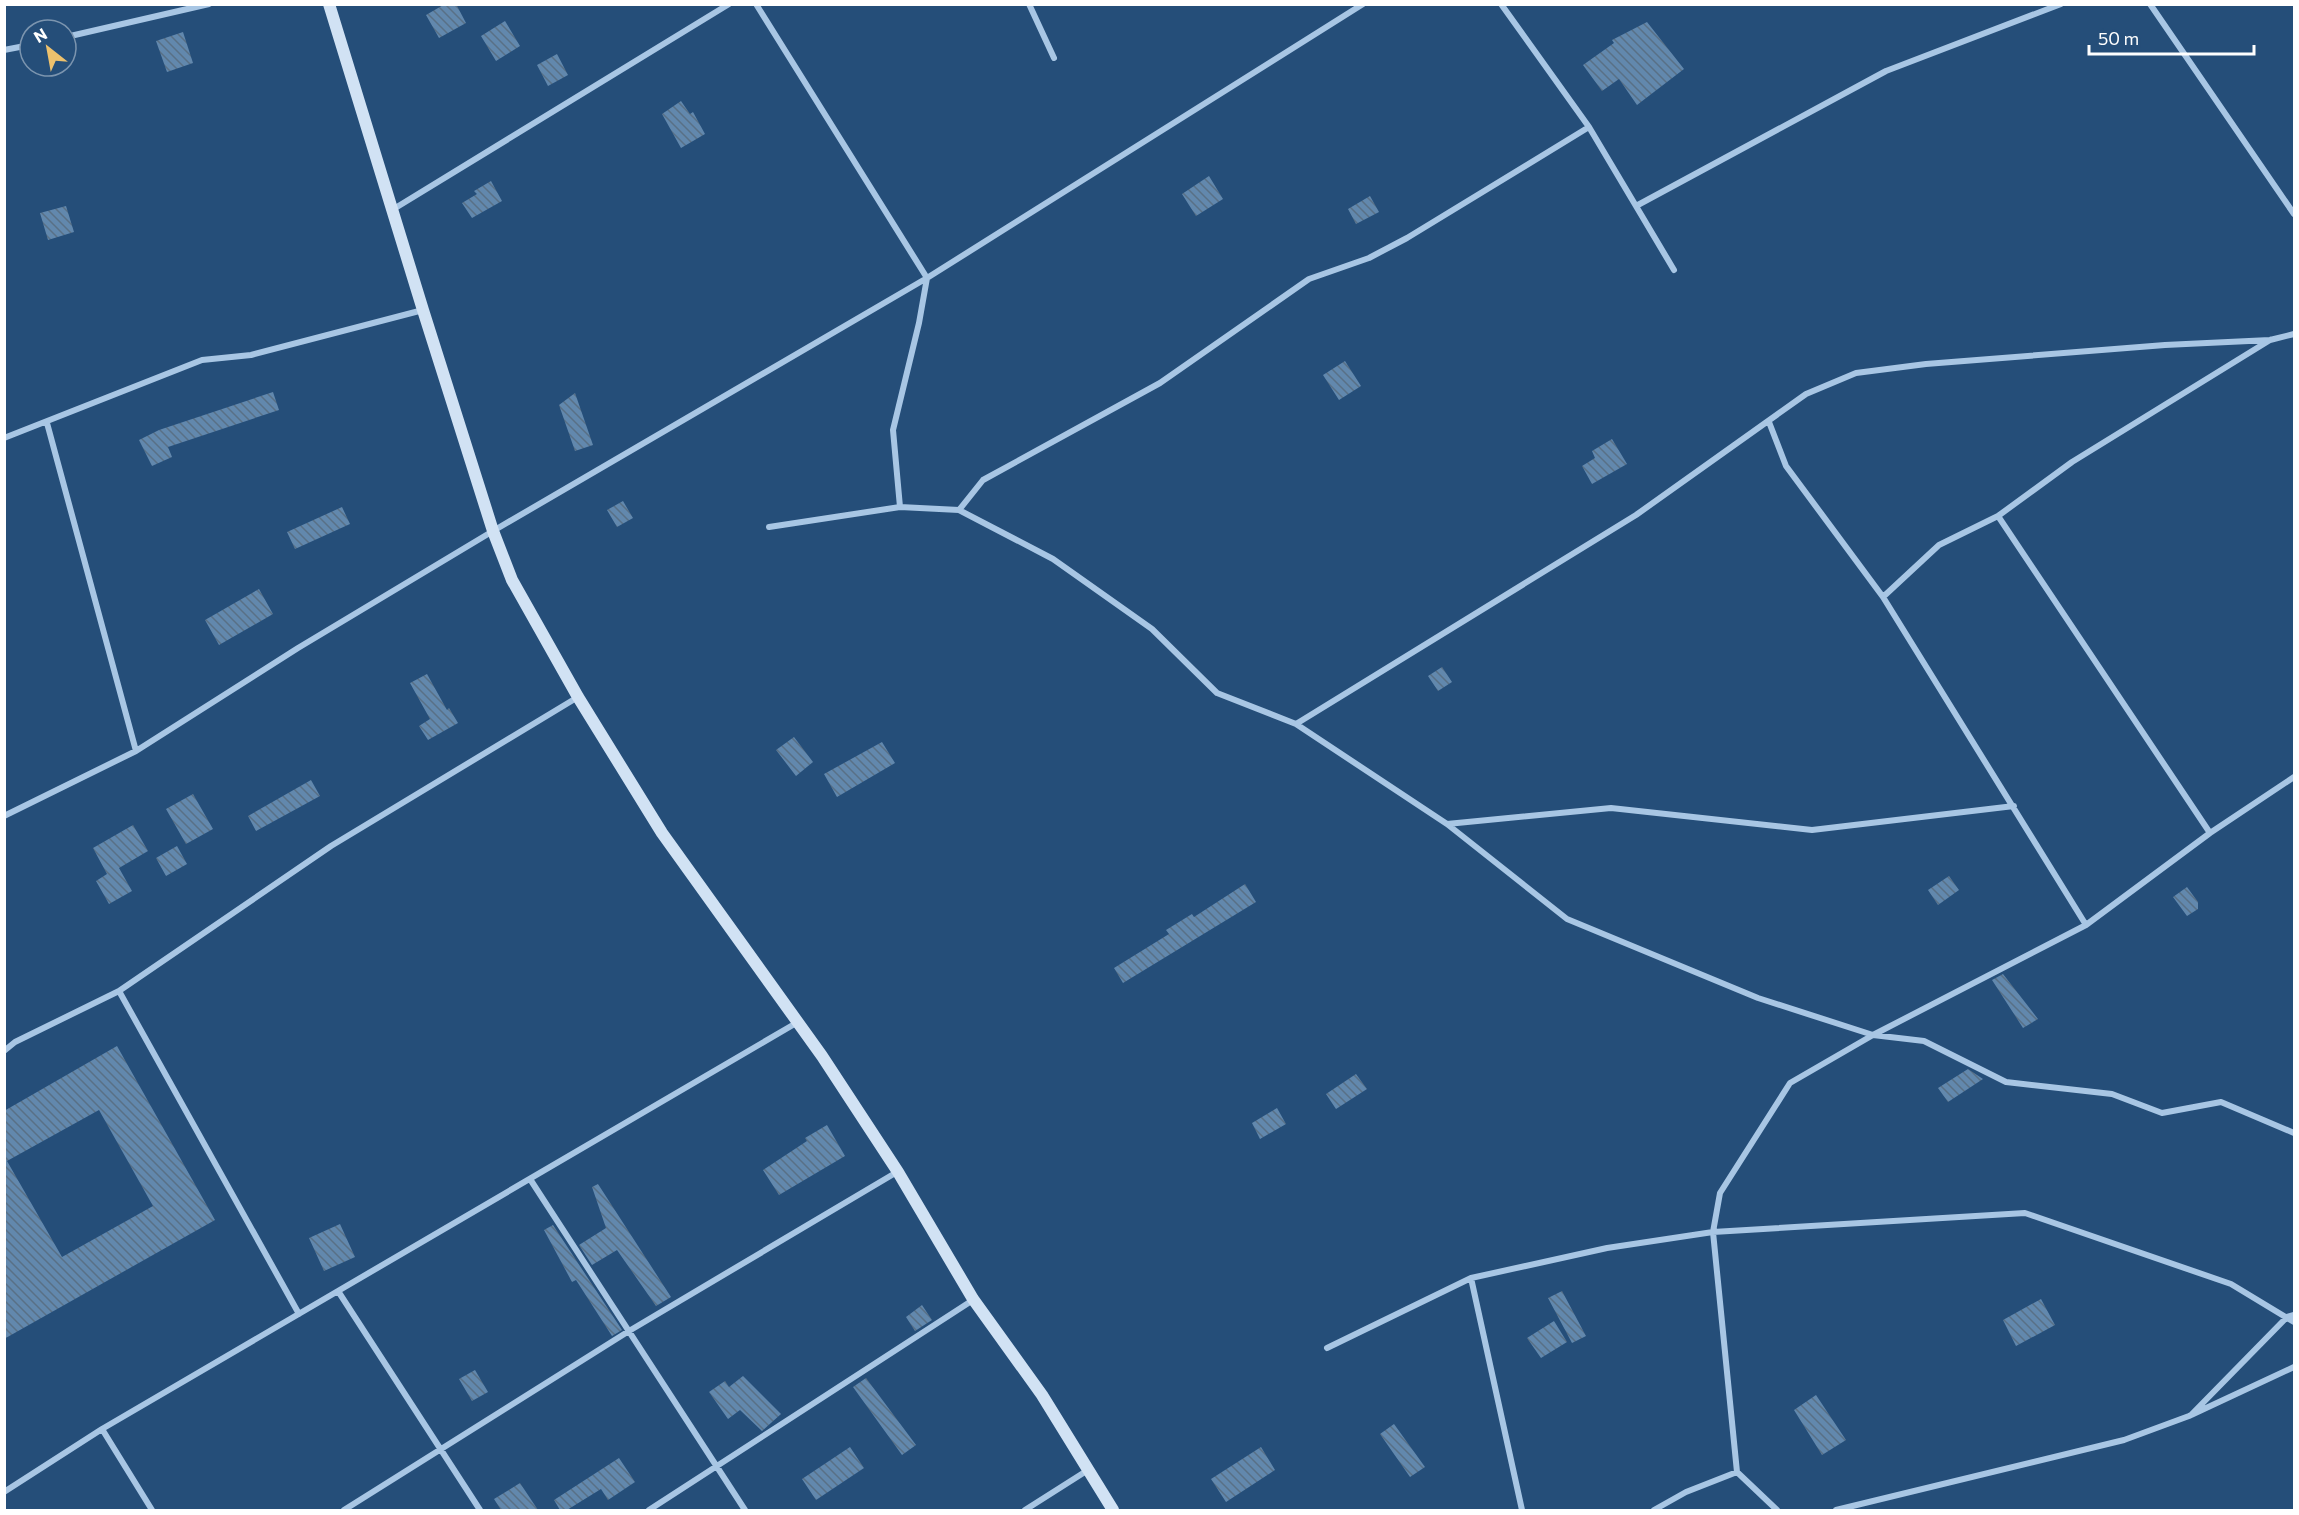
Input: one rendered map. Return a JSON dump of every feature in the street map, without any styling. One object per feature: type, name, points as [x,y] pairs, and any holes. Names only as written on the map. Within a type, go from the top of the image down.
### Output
[{"type":"main road","points":[[329,4],[493,531],[512,580],[578,697],[662,832],[799,1022],[898,1172],[973,1299],[1042,1395],[1113,1510]]},
{"type":"street","points":[[78,34],[209,4]]},
{"type":"street","points":[[392,210],[729,4]]},
{"type":"street","points":[[756,4],[927,278],[919,323],[893,430],[900,507]]},
{"type":"street","points":[[1029,4],[1054,58]]},
{"type":"street","points":[[4,816],[136,751],[298,648],[493,531],[927,278],[1363,4]]},
{"type":"street","points":[[1502,4],[1588,127],[1674,270]]},
{"type":"street","points":[[1636,206],[1886,71],[2061,4]]},
{"type":"street","points":[[2151,4],[2295,214]]},
{"type":"street","points":[[959,510],[983,480],[1160,383],[1309,279],[1369,258],[1407,238],[1588,127]]},
{"type":"street","points":[[4,438],[47,423],[202,360],[251,355],[423,310]]},
{"type":"street","points":[[1296,724],[1636,515],[1806,394],[1856,373],[1926,364],[2165,345],[2270,340],[2295,334]]},
{"type":"street","points":[[1883,597],[1939,545],[1998,516],[2072,462],[2270,340]]},
{"type":"street","points":[[1769,422],[1786,466],[1883,597],[2086,926]]},
{"type":"street","points":[[47,423],[136,751]]},
{"type":"street","points":[[769,527],[900,507],[959,510],[1053,559],[1152,630],[1217,693],[1296,724],[1447,824],[1567,919],[1758,998],[1873,1035],[1924,1041],[2006,1082],[2112,1094],[2162,1113],[2221,1102],[2295,1133]]},
{"type":"street","points":[[1998,516],[2210,833]]},
{"type":"street","points":[[4,1051],[15,1042],[119,991],[331,846],[578,697]]},
{"type":"street","points":[[1777,1510],[1737,1472],[1713,1232],[1720,1192],[1790,1083],[1873,1035],[2086,926],[2210,833],[2295,777]]},
{"type":"street","points":[[1447,824],[1611,808],[1812,830],[2014,806]]},
{"type":"street","points":[[119,991],[299,1314]]},
{"type":"street","points":[[4,1492],[102,1429],[799,1022]]},
{"type":"street","points":[[344,1510],[629,1331],[898,1172]]},
{"type":"street","points":[[530,1179],[745,1510]]},
{"type":"street","points":[[1327,1348],[1471,1278],[1607,1248],[1713,1232],[2025,1214],[2231,1284],[2295,1322]]},
{"type":"street","points":[[1471,1278],[1522,1510]]},
{"type":"street","points":[[338,1291],[480,1510]]},
{"type":"street","points":[[649,1510],[973,1299]]},
{"type":"street","points":[[2189,1416],[2287,1317],[2295,1315]]},
{"type":"street","points":[[1836,1510],[2124,1440],[2189,1416],[2295,1367]]},
{"type":"street","points":[[102,1429],[152,1510]]},
{"type":"street","points":[[1025,1510],[1089,1469]]},
{"type":"street","points":[[1654,1510],[1686,1492],[1737,1472]]},
{"type":"building","points":[[445,4],[456,4],[466,23],[439,38],[426,15]]},
{"type":"building","points":[[505,21],[520,46],[496,61],[481,36]]},
{"type":"building","points":[[1647,22],[1684,69],[1637,105],[1619,79],[1602,91],[1583,65],[1614,43],[1612,40]]},
{"type":"building","points":[[183,32],[193,63],[167,72],[156,41]]},
{"type":"building","points":[[557,54],[568,75],[548,86],[537,65]]},
{"type":"building","points":[[681,101],[690,114],[693,112],[705,134],[681,148],[662,114]]},
{"type":"building","points":[[1209,176],[1223,199],[1196,216],[1182,194]]},
{"type":"building","points":[[491,181],[502,201],[472,218],[462,203],[477,194],[474,191]]},
{"type":"building","points":[[1370,196],[1379,212],[1356,224],[1348,209]]},
{"type":"building","points":[[66,206],[74,232],[48,240],[40,213]]},
{"type":"building","points":[[1345,361],[1361,386],[1339,400],[1323,375]]},
{"type":"building","points":[[273,392],[279,410],[168,447],[172,457],[152,466],[139,440],[159,430]]},
{"type":"building","points":[[575,393],[593,445],[575,451],[559,405]]},
{"type":"building","points":[[1612,439],[1627,464],[1592,484],[1582,466],[1595,458],[1592,451]]},
{"type":"building","points":[[623,501],[633,518],[617,527],[607,510]]},
{"type":"building","points":[[342,507],[350,524],[295,549],[287,532]]},
{"type":"building","points":[[259,589],[273,614],[219,645],[205,620]]},
{"type":"building","points":[[1442,667],[1452,682],[1438,691],[1428,676]]},
{"type":"building","points":[[427,674],[447,710],[449,708],[458,723],[428,740],[419,726],[430,719],[410,683]]},
{"type":"building","points":[[794,737],[813,762],[796,776],[776,750]]},
{"type":"building","points":[[882,742],[895,763],[837,797],[824,774]]},
{"type":"building","points":[[311,780],[320,796],[256,831],[248,816]]},
{"type":"building","points":[[193,794],[213,829],[186,844],[166,809]]},
{"type":"building","points":[[133,825],[148,851],[119,868],[132,891],[109,904],[96,881],[107,874],[93,848]]},
{"type":"building","points":[[177,846],[187,864],[166,876],[156,858]]},
{"type":"building","points":[[1949,876],[1959,890],[1938,905],[1928,890]]},
{"type":"building","points":[[1245,884],[1256,902],[1123,983],[1114,968],[1169,934],[1166,930],[1192,914],[1194,917]]},
{"type":"building","points":[[2187,887],[2198,902],[2198,909],[2187,916],[2173,897]]},
{"type":"building","points":[[2003,974],[2038,1019],[2023,1028],[1992,980]]},
{"type":"building","points":[[117,1046],[215,1220],[4,1339],[4,1111]],"holes":[[[99,1110],[153,1206],[62,1257],[7,1161]]]},
{"type":"building","points":[[1968,1069],[1983,1079],[1948,1102],[1938,1088]]},
{"type":"building","points":[[1356,1074],[1367,1089],[1336,1109],[1326,1094]]},
{"type":"building","points":[[1277,1108],[1286,1124],[1260,1139],[1252,1123]]},
{"type":"building","points":[[827,1125],[845,1156],[779,1195],[763,1170],[807,1141],[805,1138]]},
{"type":"building","points":[[598,1184],[671,1297],[656,1306],[617,1250],[592,1265],[579,1245],[606,1228],[592,1187]]},
{"type":"building","points":[[340,1224],[355,1257],[324,1271],[309,1238]]},
{"type":"building","points":[[553,1225],[622,1330],[612,1336],[576,1280],[572,1282],[544,1230]]},
{"type":"building","points":[[1562,1291],[1586,1336],[1572,1343],[1548,1298]]},
{"type":"building","points":[[2041,1299],[2055,1325],[2016,1346],[2003,1320]]},
{"type":"building","points":[[922,1305],[932,1320],[915,1331],[906,1317]]},
{"type":"building","points":[[1554,1321],[1567,1342],[1541,1358],[1527,1338]]},
{"type":"building","points":[[475,1370],[488,1392],[472,1401],[459,1379]]},
{"type":"building","points":[[743,1376],[781,1414],[762,1431],[740,1410],[728,1419],[709,1392],[725,1381],[729,1387]]},
{"type":"building","points":[[866,1378],[916,1445],[902,1455],[853,1387]]},
{"type":"building","points":[[1816,1395],[1846,1440],[1822,1455],[1794,1410]]},
{"type":"building","points":[[1394,1424],[1425,1467],[1410,1477],[1380,1434]]},
{"type":"building","points":[[850,1447],[864,1468],[816,1500],[802,1479]]},
{"type":"building","points":[[1261,1447],[1275,1470],[1226,1502],[1211,1479]]},
{"type":"building","points":[[619,1458],[635,1482],[608,1500],[601,1489],[567,1510],[560,1510],[554,1500]]},
{"type":"building","points":[[520,1483],[538,1510],[501,1510],[494,1499]]}]
